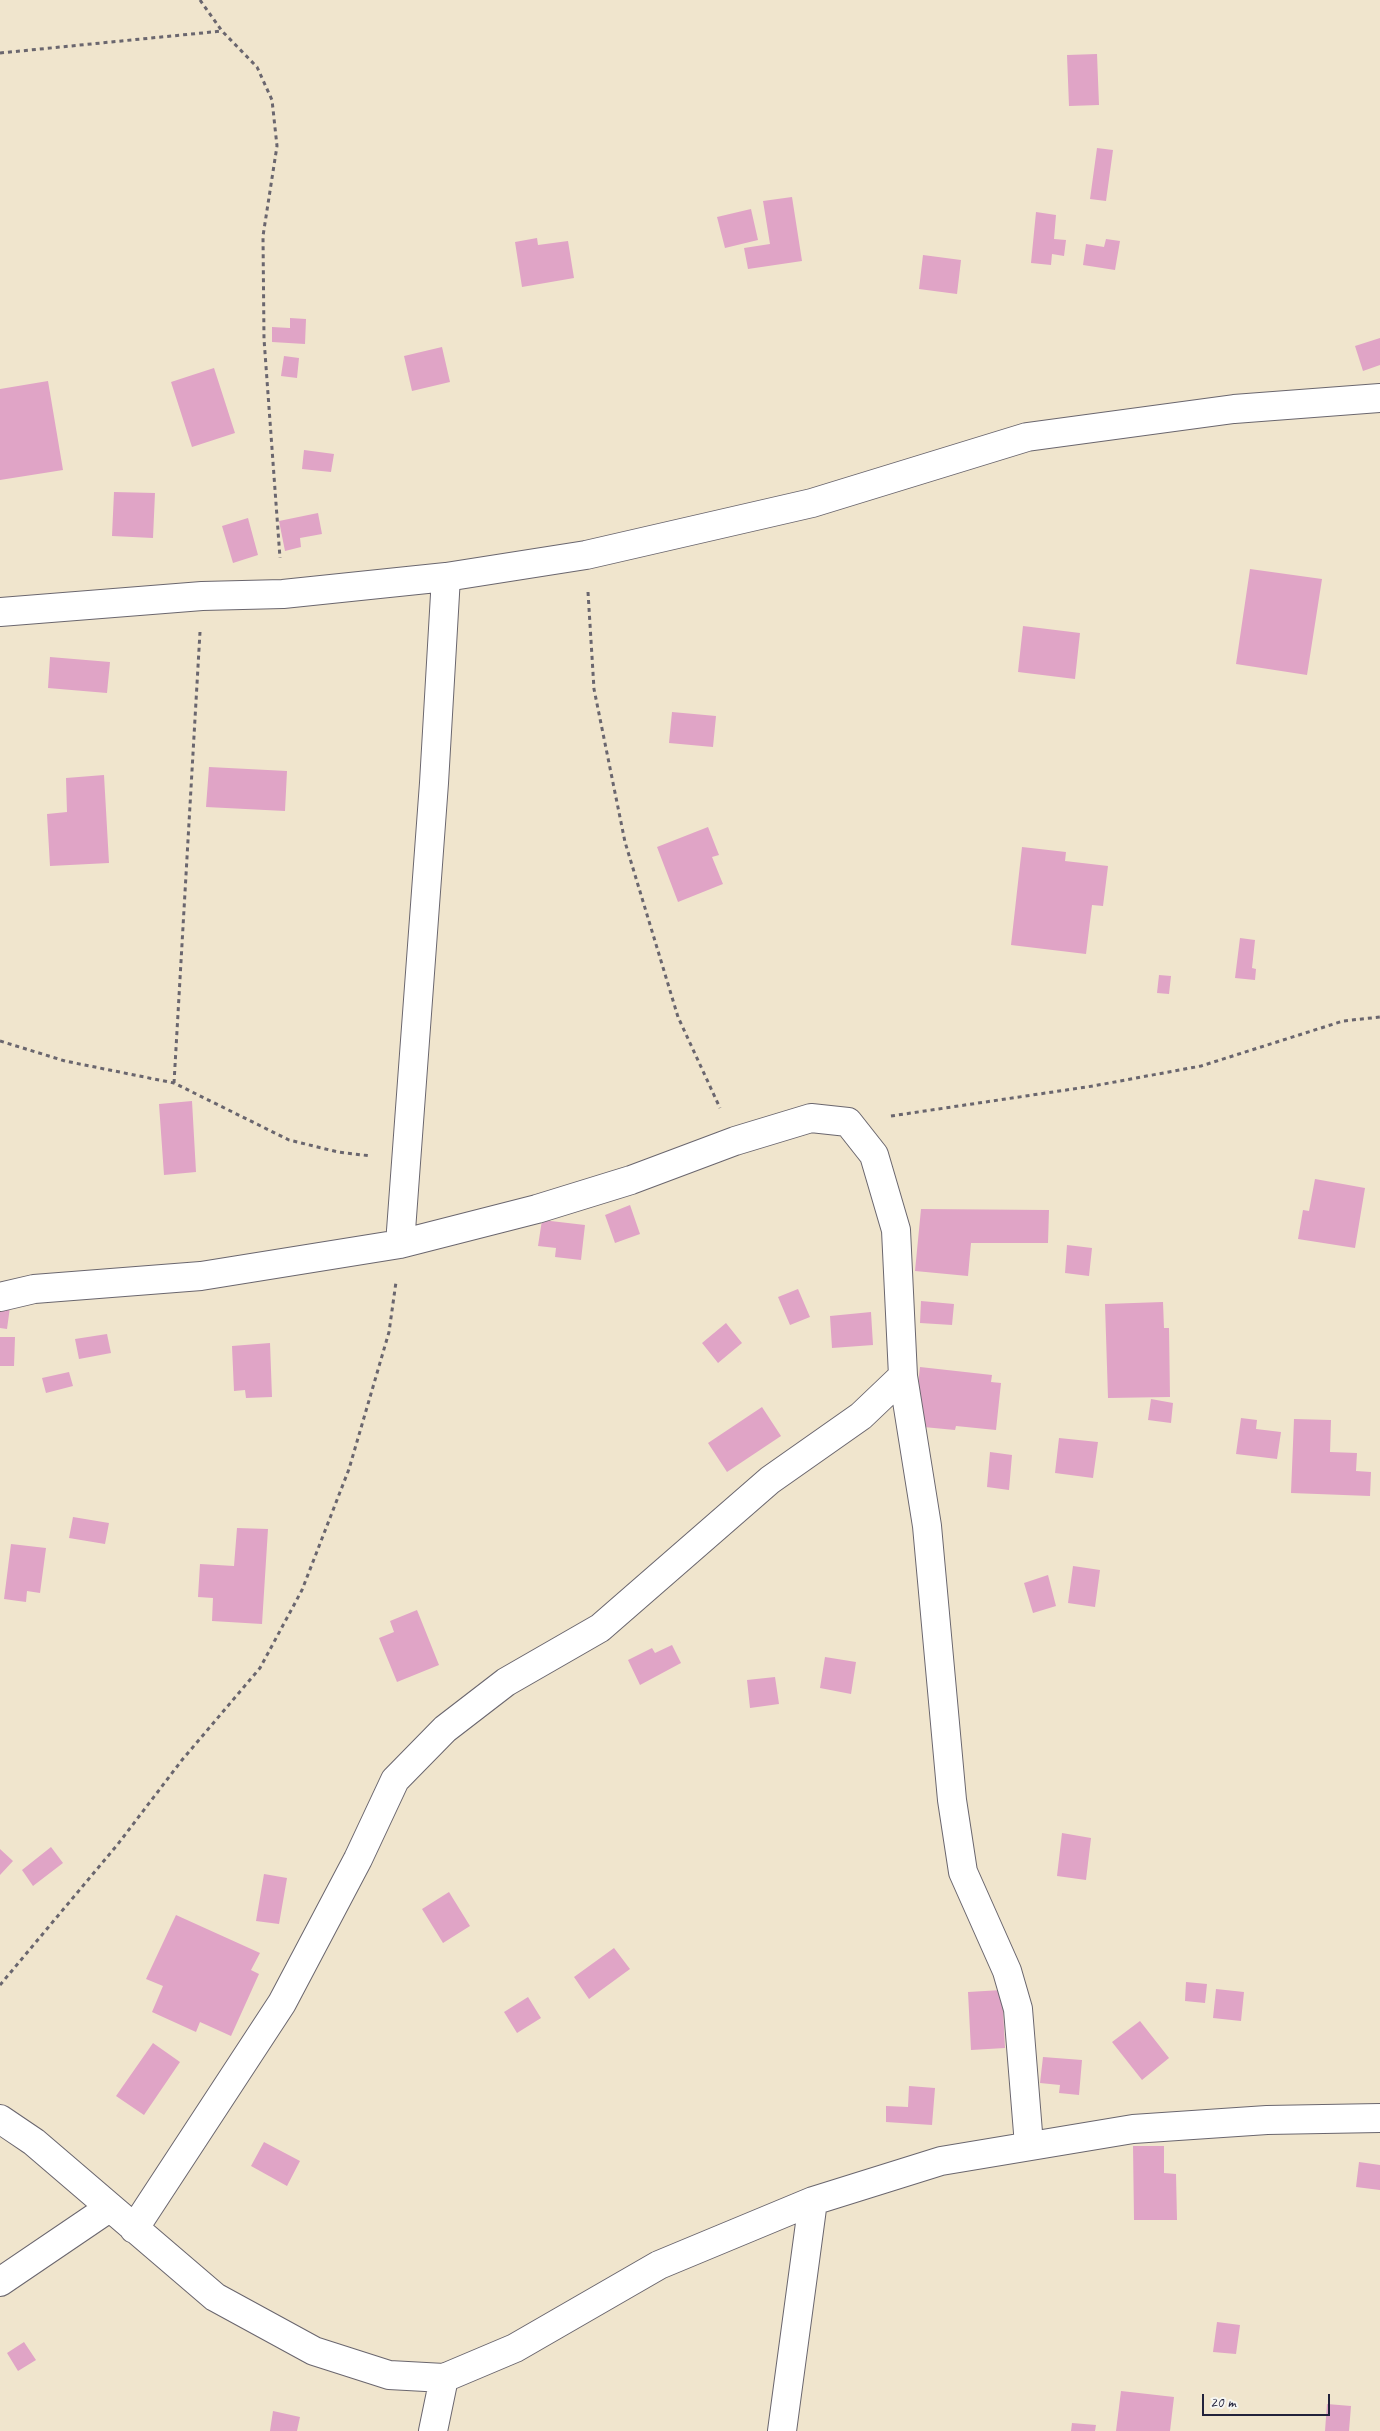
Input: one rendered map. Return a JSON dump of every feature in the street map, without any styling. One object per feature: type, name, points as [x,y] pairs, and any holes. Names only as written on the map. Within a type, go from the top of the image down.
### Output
[{"type":"street","points":[[0,612],[202,596],[283,594],[446,577],[586,555],[812,503],[1027,437],[1234,409],[1380,398]]},
{"type":"street","points":[[400,1244],[434,783],[446,577]]},
{"type":"street","points":[[0,1297],[34,1289],[201,1276],[400,1244],[537,1209],[631,1180],[735,1140],[811,1118],[848,1122],[874,1155],[896,1230],[903,1376],[928,1526],[952,1800],[963,1872],[1007,1971],[1018,2009],[1029,2145]]},
{"type":"street","points":[[134,2229],[282,2003],[358,1859],[395,1780],[445,1729],[506,1682],[600,1628],[770,1480],[861,1416],[903,1376]]},
{"type":"street","points":[[0,2119],[34,2142],[215,2297],[314,2351],[389,2375],[444,2378],[515,2348],[659,2264],[813,2201],[941,2160],[1134,2129],[1267,2120],[1380,2118]]},
{"type":"street","points":[[782,2431],[813,2201]]},
{"type":"street","points":[[0,2282],[109,2208]]},
{"type":"street","points":[[433,2431],[444,2378]]},
{"type":"path","points":[[200,0],[222,31],[257,67],[272,100],[278,146],[263,236],[264,330],[271,457],[283,594]]},
{"type":"path","points":[[0,53],[222,31]]},
{"type":"path","points":[[586,555],[594,688],[625,842],[678,1017],[735,1140]]},
{"type":"path","points":[[174,1083],[202,596]]},
{"type":"path","points":[[848,1122],[996,1102],[1201,1066],[1343,1021],[1380,1017]]},
{"type":"path","points":[[0,1041],[65,1061],[174,1083],[289,1140],[338,1152],[407,1159]]},
{"type":"path","points":[[0,1985],[118,1844],[182,1760],[260,1668],[302,1590],[349,1470],[389,1332],[400,1244]]},
{"type":"building","points":[[1097,54],[1099,105],[1069,106],[1067,55]]},
{"type":"building","points":[[1097,148],[1113,150],[1106,201],[1090,199]]},
{"type":"building","points":[[792,197],[802,261],[748,269],[744,248],[770,244],[763,201]]},
{"type":"building","points":[[751,209],[758,240],[725,248],[717,217]]},
{"type":"building","points":[[1036,212],[1056,215],[1054,239],[1066,240],[1064,256],[1052,254],[1051,265],[1031,263]]},
{"type":"building","points":[[537,238],[538,245],[568,241],[574,278],[522,287],[515,242]]},
{"type":"building","points":[[1106,239],[1120,241],[1115,270],[1083,265],[1086,244],[1104,247]]},
{"type":"building","points":[[923,255],[961,260],[957,294],[919,289]]},
{"type":"building","points":[[290,318],[306,319],[305,344],[272,342],[272,327],[290,328]]},
{"type":"building","points":[[1380,338],[1380,365],[1363,371],[1355,346]]},
{"type":"building","points":[[442,347],[450,382],[412,391],[404,356]]},
{"type":"building","points":[[284,356],[299,358],[297,378],[281,376]]},
{"type":"building","points":[[214,368],[235,433],[192,447],[171,382]]},
{"type":"building","points":[[48,381],[63,470],[0,480],[0,389]]},
{"type":"building","points":[[304,450],[334,454],[331,472],[302,469]]},
{"type":"building","points":[[114,492],[155,493],[153,538],[112,536]]},
{"type":"building","points":[[318,513],[322,534],[300,538],[301,547],[285,551],[279,521]]},
{"type":"building","points":[[248,518],[258,555],[233,563],[222,526]]},
{"type":"building","points":[[1250,569],[1322,579],[1307,675],[1236,664]]},
{"type":"building","points":[[1023,626],[1080,633],[1075,679],[1018,672]]},
{"type":"building","points":[[50,657],[110,662],[107,693],[48,688]]},
{"type":"building","points":[[672,712],[716,716],[713,747],[669,743]]},
{"type":"building","points":[[209,767],[287,771],[285,811],[206,807]]},
{"type":"building","points":[[104,775],[109,863],[50,866],[47,814],[67,812],[66,778]]},
{"type":"building","points":[[708,827],[719,855],[712,857],[723,884],[678,902],[657,847]]},
{"type":"building","points":[[1022,847],[1066,852],[1065,861],[1108,866],[1103,906],[1092,905],[1086,954],[1011,945]]},
{"type":"building","points":[[1240,938],[1255,940],[1252,968],[1256,969],[1255,980],[1235,978]]},
{"type":"building","points":[[1159,975],[1171,976],[1169,994],[1157,993]]},
{"type":"building","points":[[192,1101],[196,1172],[164,1175],[159,1104]]},
{"type":"building","points":[[1315,1179],[1365,1188],[1355,1248],[1298,1239],[1303,1210],[1309,1211]]},
{"type":"building","points":[[630,1205],[640,1234],[615,1243],[605,1215]]},
{"type":"building","points":[[921,1209],[1049,1210],[1048,1243],[971,1243],[968,1276],[915,1271]]},
{"type":"building","points":[[542,1220],[585,1225],[581,1260],[555,1257],[556,1248],[538,1246]]},
{"type":"building","points":[[1067,1245],[1092,1248],[1089,1276],[1065,1273]]},
{"type":"building","points":[[798,1289],[810,1317],[790,1325],[778,1297]]},
{"type":"building","points":[[921,1301],[954,1304],[952,1325],[920,1323]]},
{"type":"building","points":[[1163,1302],[1164,1328],[1169,1328],[1170,1397],[1108,1398],[1105,1304]]},
{"type":"building","points":[[0,1306],[10,1307],[7,1329],[0,1328]]},
{"type":"building","points":[[871,1312],[873,1345],[832,1348],[830,1316]]},
{"type":"building","points":[[726,1323],[742,1343],[718,1363],[702,1343]]},
{"type":"building","points":[[107,1334],[111,1353],[79,1359],[75,1339]]},
{"type":"building","points":[[0,1337],[15,1337],[14,1366],[0,1366]]},
{"type":"building","points":[[270,1343],[272,1397],[246,1398],[245,1390],[234,1391],[232,1346]]},
{"type":"building","points":[[920,1367],[992,1375],[991,1382],[1001,1383],[996,1430],[956,1426],[955,1430],[913,1426]]},
{"type":"building","points":[[69,1372],[73,1386],[46,1393],[42,1378]]},
{"type":"building","points":[[1151,1399],[1173,1403],[1171,1423],[1148,1420]]},
{"type":"building","points":[[762,1407],[781,1436],[727,1472],[708,1443]]},
{"type":"building","points":[[1241,1418],[1257,1420],[1256,1429],[1281,1432],[1277,1459],[1236,1454]]},
{"type":"building","points":[[1294,1419],[1331,1420],[1330,1452],[1357,1453],[1356,1471],[1371,1472],[1370,1496],[1291,1493]]},
{"type":"building","points":[[1059,1438],[1098,1442],[1093,1478],[1055,1473]]},
{"type":"building","points":[[990,1452],[1012,1455],[1009,1490],[987,1487]]},
{"type":"building","points":[[73,1517],[109,1523],[105,1544],[69,1538]]},
{"type":"building","points":[[237,1528],[268,1529],[262,1624],[212,1621],[213,1598],[198,1597],[200,1564],[234,1566]]},
{"type":"building","points":[[11,1544],[46,1548],[40,1593],[27,1591],[26,1602],[4,1599]]},
{"type":"building","points":[[1073,1566],[1100,1570],[1095,1607],[1068,1603]]},
{"type":"building","points":[[1048,1575],[1056,1606],[1033,1613],[1024,1583]]},
{"type":"building","points":[[417,1610],[439,1665],[397,1682],[379,1638],[394,1632],[390,1621]]},
{"type":"building","points":[[672,1645],[681,1663],[640,1685],[628,1660],[652,1648],[655,1653]]},
{"type":"building","points":[[825,1657],[856,1662],[851,1694],[820,1688]]},
{"type":"building","points":[[775,1677],[779,1704],[750,1708],[747,1680]]},
{"type":"building","points":[[1062,1833],[1091,1838],[1086,1880],[1057,1876]]},
{"type":"building","points":[[51,1847],[63,1863],[33,1886],[22,1870]]},
{"type":"building","points":[[0,1849],[13,1861],[0,1875]]},
{"type":"building","points":[[264,1874],[287,1878],[279,1924],[256,1921]]},
{"type":"building","points":[[449,1892],[470,1926],[443,1943],[422,1909]]},
{"type":"building","points":[[176,1915],[260,1953],[251,1970],[259,1974],[231,2036],[200,2022],[196,2032],[152,2012],[163,1986],[146,1979]]},
{"type":"building","points":[[614,1948],[630,1969],[589,1999],[574,1977]]},
{"type":"building","points":[[1186,1982],[1207,1984],[1205,2003],[1185,2001]]},
{"type":"building","points":[[1216,1989],[1244,1992],[1241,2021],[1213,2018]]},
{"type":"building","points":[[1002,1990],[1005,2048],[971,2050],[968,1992]]},
{"type":"building","points":[[528,1997],[541,2018],[517,2033],[504,2012]]},
{"type":"building","points":[[1140,2021],[1169,2058],[1142,2080],[1112,2042]]},
{"type":"building","points":[[153,2043],[180,2062],[144,2115],[116,2096]]},
{"type":"building","points":[[1043,2057],[1082,2060],[1079,2095],[1059,2093],[1060,2085],[1040,2083]]},
{"type":"building","points":[[909,2086],[935,2088],[932,2125],[886,2122],[886,2106],[908,2107]]},
{"type":"building","points":[[264,2142],[300,2161],[287,2186],[251,2166]]},
{"type":"building","points":[[1133,2146],[1164,2146],[1164,2173],[1176,2174],[1177,2220],[1134,2220]]},
{"type":"building","points":[[1359,2162],[1380,2165],[1380,2190],[1356,2187]]},
{"type":"building","points":[[1217,2322],[1240,2325],[1236,2354],[1213,2352]]},
{"type":"building","points":[[24,2342],[36,2360],[18,2371],[7,2353]]},
{"type":"building","points":[[1121,2391],[1174,2397],[1170,2431],[1116,2431]]},
{"type":"building","points":[[1327,2404],[1351,2406],[1349,2431],[1325,2431]]},
{"type":"building","points":[[273,2411],[300,2417],[297,2431],[270,2431]]},
{"type":"building","points":[[1072,2423],[1096,2425],[1095,2431],[1071,2431]]}]
